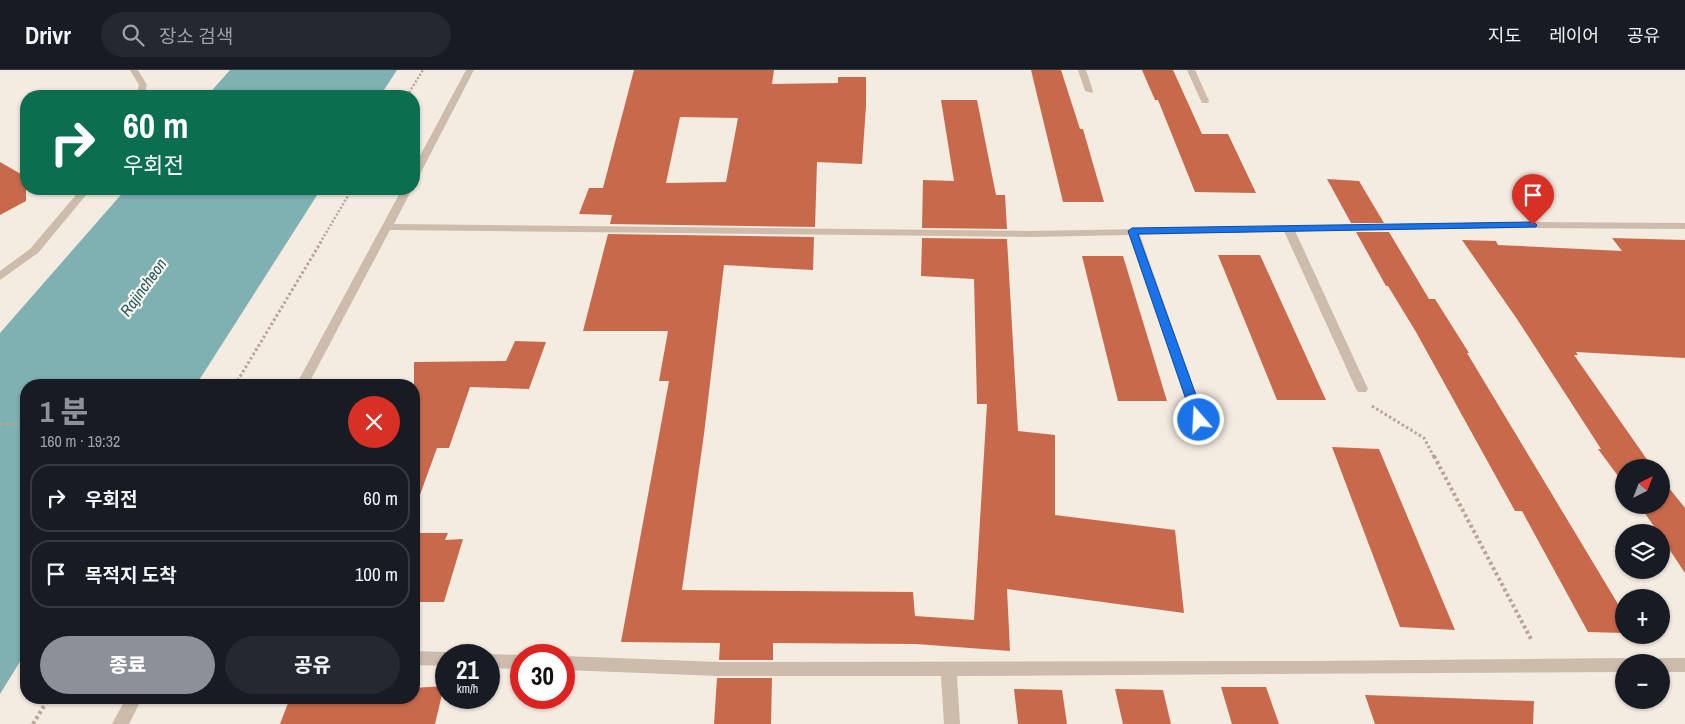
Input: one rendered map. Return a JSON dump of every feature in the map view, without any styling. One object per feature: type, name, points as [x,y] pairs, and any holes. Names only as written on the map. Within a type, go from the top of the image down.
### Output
[{"type":"street","points":[[134,70],[143,85],[142,90]]},
{"type":"street","points":[[420,165],[470,70]]},
{"type":"street","points":[[1082,70],[1089,91]]},
{"type":"street","points":[[1191,70],[1205,101]]},
{"type":"street","points":[[0,276],[34,251],[81,195]]},
{"type":"street","points":[[305,379],[404,195]]},
{"type":"street","points":[[387,227],[1030,234],[1533,225],[1685,226]]},
{"type":"street","points":[[1288,228],[1362,389]]},
{"type":"street","points":[[1132,231],[1199,420]]},
{"type":"street","points":[[420,658],[435,659]]},
{"type":"street","points":[[575,663],[719,668],[1615,665]]},
{"type":"street","points":[[1670,665],[1685,664]]},
{"type":"street","points":[[948,668],[952,724]]},
{"type":"street","points":[[120,724],[131,704]]},
{"type":"path","points":[[410,90],[422,70]]},
{"type":"path","points":[[239,379],[348,195]]},
{"type":"path","points":[[1362,389],[1375,409],[1424,438],[1545,666]]},
{"type":"path","points":[[0,424],[20,424]]},
{"type":"path","points":[[33,724],[45,704]]},
{"type":"water","points":[[230,70],[397,70],[384,90],[212,90]]},
{"type":"water","name":"Rajincheon","points":[[121,195],[317,195],[200,379],[20,379],[20,662],[0,694],[0,333]]},
{"type":"building","points":[[634,70],[774,70],[772,84],[838,83],[838,77],[866,77],[862,164],[817,162],[815,227],[610,224],[612,215],[579,214],[589,188],[603,188]],"holes":[[[680,117],[738,118],[726,182],[666,183]]]},
{"type":"building","points":[[1031,70],[1061,70],[1080,129],[1083,129],[1104,202],[1063,202]]},
{"type":"building","points":[[1142,70],[1173,70],[1202,134],[1228,134],[1256,193],[1195,192],[1158,100],[1155,100]]},
{"type":"building","points":[[941,100],[977,100],[996,195],[1005,195],[1007,229],[922,228],[923,180],[954,181]]},
{"type":"building","points":[[0,162],[20,174],[20,195],[26,195],[26,201],[0,215]]},
{"type":"building","points":[[1327,179],[1359,181],[1384,223],[1351,223]]},
{"type":"building","points":[[1356,232],[1389,232],[1429,299],[1435,299],[1615,599],[1615,633],[1588,632],[1522,511],[1515,511],[1416,332],[1388,286],[1386,286]]},
{"type":"building","points":[[608,234],[814,237],[813,270],[724,265],[704,434],[682,590],[913,592],[915,616],[974,620],[987,404],[977,404],[974,279],[921,276],[922,238],[1007,239],[1018,431],[1055,435],[1055,515],[1175,530],[1184,613],[1007,589],[1010,651],[916,644],[773,643],[773,660],[719,660],[720,643],[621,642],[669,381],[659,381],[668,331],[583,331]]},
{"type":"building","points":[[1612,238],[1685,240],[1685,358],[1576,352],[1578,355],[1574,355],[1647,459],[1615,459],[1615,472],[1598,449],[1601,449],[1517,319],[1462,240],[1496,241],[1498,245],[1622,251]]},
{"type":"building","points":[[1218,255],[1260,255],[1326,400],[1277,400]]},
{"type":"building","points":[[1082,256],[1123,256],[1167,401],[1118,401]]},
{"type":"building","points":[[515,341],[546,342],[529,389],[470,387],[449,448],[437,448],[420,495],[420,379],[414,379],[414,362],[506,361]]},
{"type":"building","points":[[1332,447],[1379,449],[1455,630],[1400,627]]},
{"type":"building","points":[[1670,489],[1685,508],[1685,573],[1670,550],[1670,524],[1652,524],[1645,514],[1670,514]]},
{"type":"building","points":[[420,533],[448,533],[445,540],[463,539],[444,602],[420,602]]},
{"type":"building","points":[[717,678],[772,678],[771,724],[714,724]]},
{"type":"building","points":[[435,687],[435,709],[439,709],[435,724],[280,724],[288,704],[420,704],[420,688]]},
{"type":"building","points":[[1221,687],[1266,687],[1279,724],[1232,724]]},
{"type":"building","points":[[1014,689],[1062,690],[1067,724],[1018,724]]},
{"type":"building","points":[[1115,689],[1163,690],[1171,724],[1123,724]]},
{"type":"building","points":[[1365,695],[1534,701],[1533,724],[1375,724]]},
{"type":"route","points":[[1199,420],[1132,231],[1533,225]]}]
